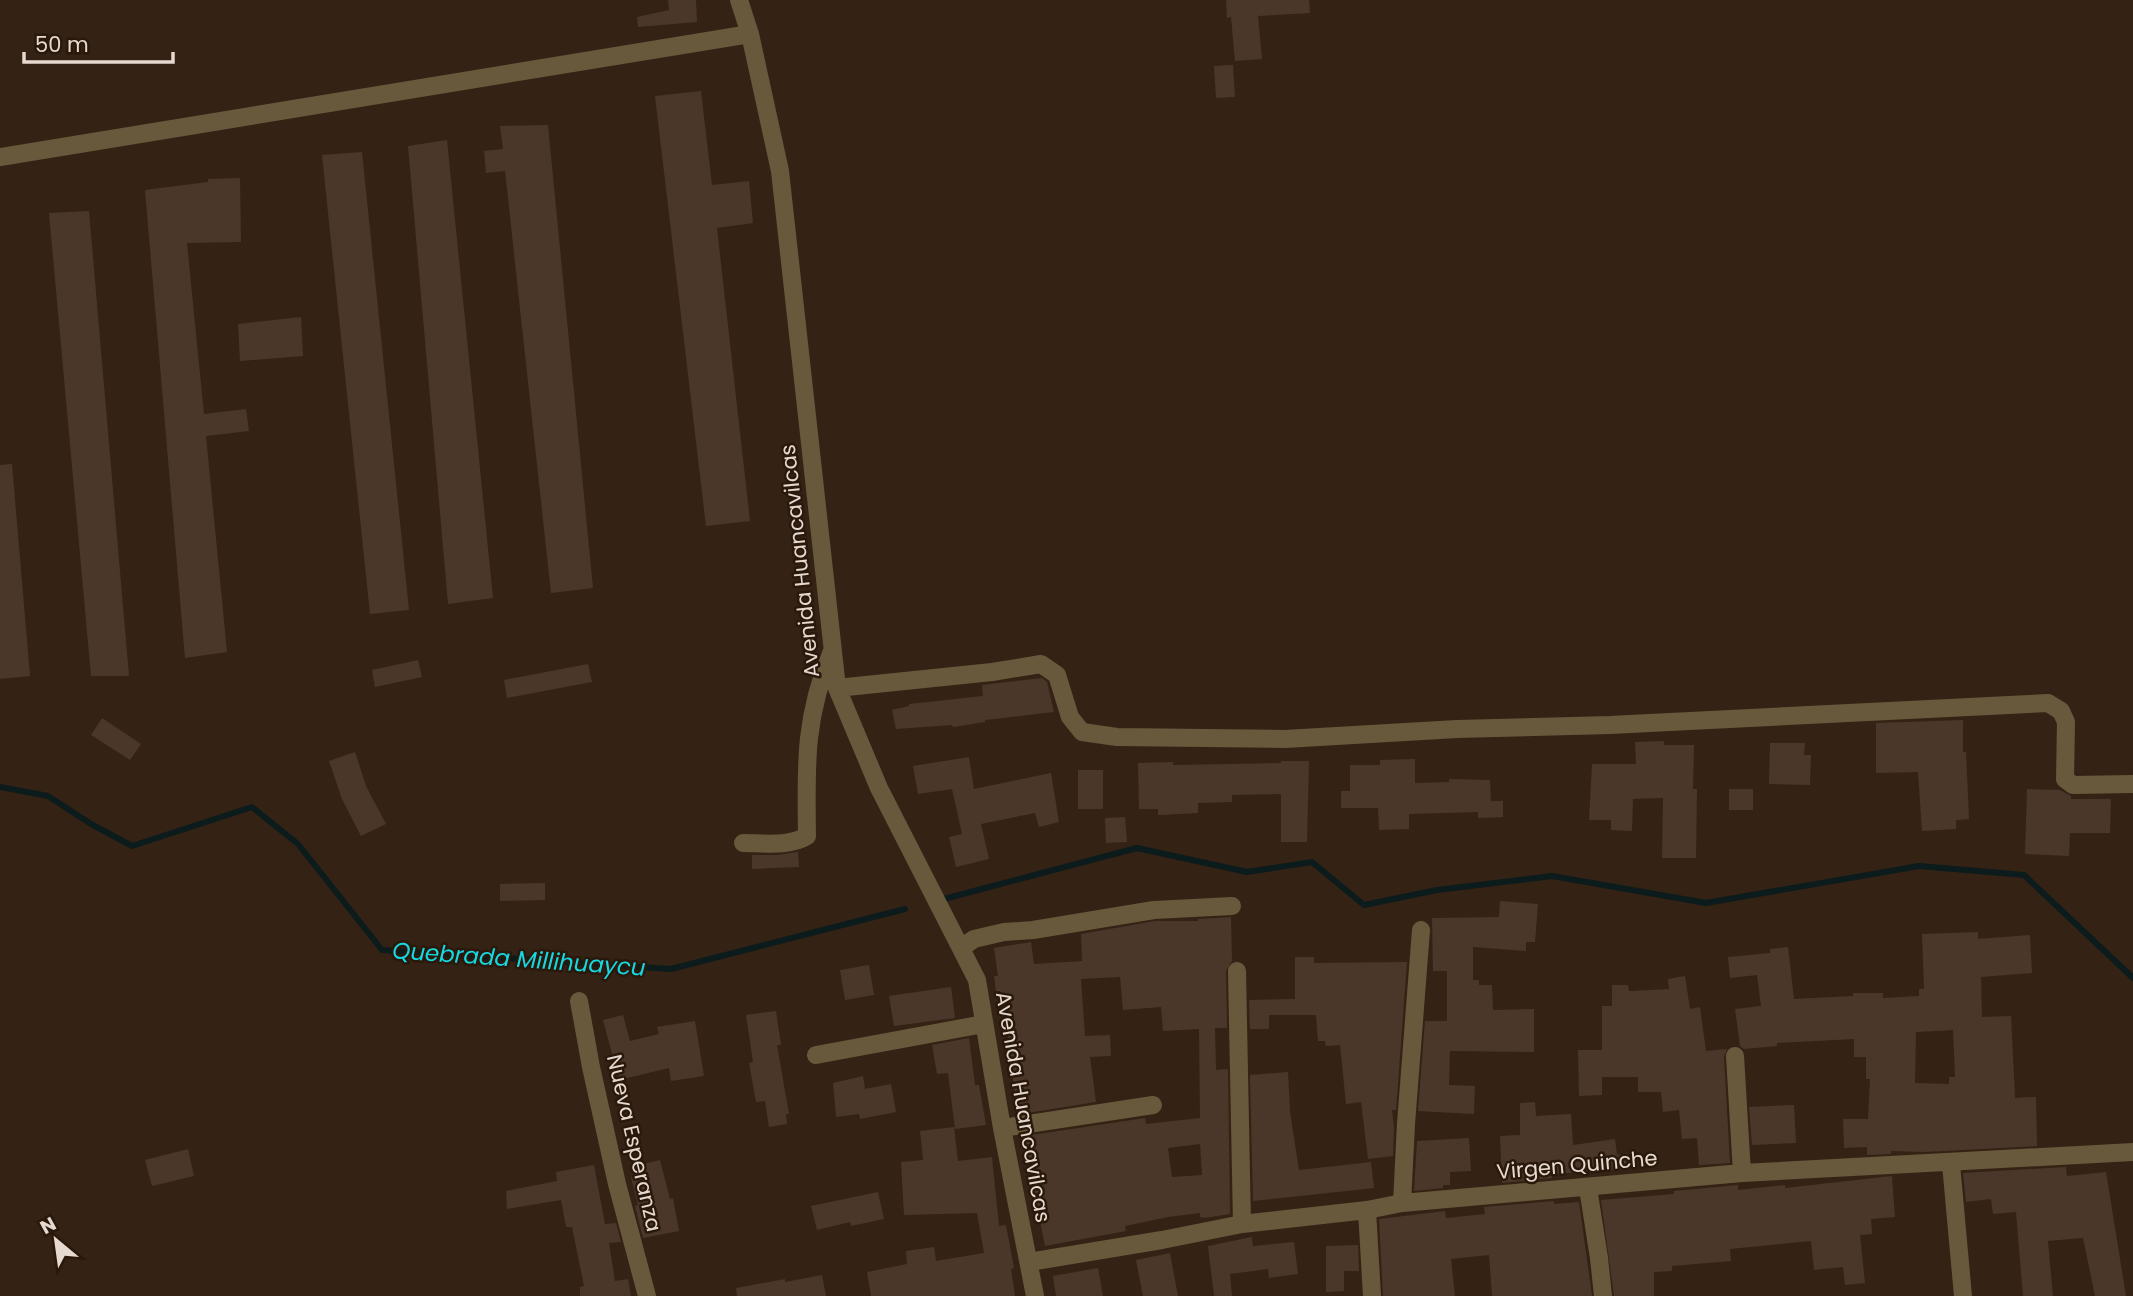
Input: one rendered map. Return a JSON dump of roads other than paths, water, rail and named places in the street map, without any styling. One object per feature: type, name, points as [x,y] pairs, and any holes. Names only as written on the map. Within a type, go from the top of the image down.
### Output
[{"type":"street","name":"Avenida Huancavilcas","points":[[739,0],[750,34],[780,172],[837,688],[879,788],[977,980],[1002,1128],[1035,1296]]},
{"type":"street","points":[[0,157],[750,34]]},
{"type":"street","points":[[743,843],[784,843],[799,841],[807,836],[806,754],[811,713],[819,680],[833,648]]},
{"type":"street","points":[[837,688],[992,672],[1041,664],[1057,675],[1070,717],[1082,732],[1117,737],[1169,738],[1286,739],[2048,703],[2061,712],[2066,722],[2065,779],[2073,785],[2133,785]]},
{"type":"street","points":[[961,947],[974,939],[1004,932],[1033,930],[1154,910],[1232,906]]},
{"type":"street","points":[[1402,1203],[1421,930]]},
{"type":"street","points":[[1237,971],[1242,1224]]},
{"type":"street","name":"Nueva Esperanza","points":[[579,1000],[617,1184],[647,1296]]},
{"type":"street","points":[[816,1055],[984,1024]]},
{"type":"street","points":[[1735,1056],[1741,1173]]},
{"type":"street","points":[[1002,1128],[1153,1105]]},
{"type":"street","name":"Virgen Quinche","points":[[1029,1262],[1242,1224],[1367,1210],[1402,1203],[1741,1173],[1951,1164],[2133,1152]]},
{"type":"street","points":[[1951,1164],[1963,1296]]},
{"type":"street","points":[[1588,1188],[1600,1258],[1603,1296]]},
{"type":"street","points":[[1367,1210],[1372,1296]]},
{"type":"waterway","name":"Quebrada Millihuaycu","points":[[0,787],[48,796],[132,846],[252,807],[298,844],[382,950],[671,969],[905,909]]},
{"type":"waterway","name":"Quebrada Millihuaycu","points":[[944,899],[1137,848],[1247,872],[1312,862],[1364,905],[1437,890],[1552,876],[1706,903],[1919,866],[2024,875],[2133,978]]}]
